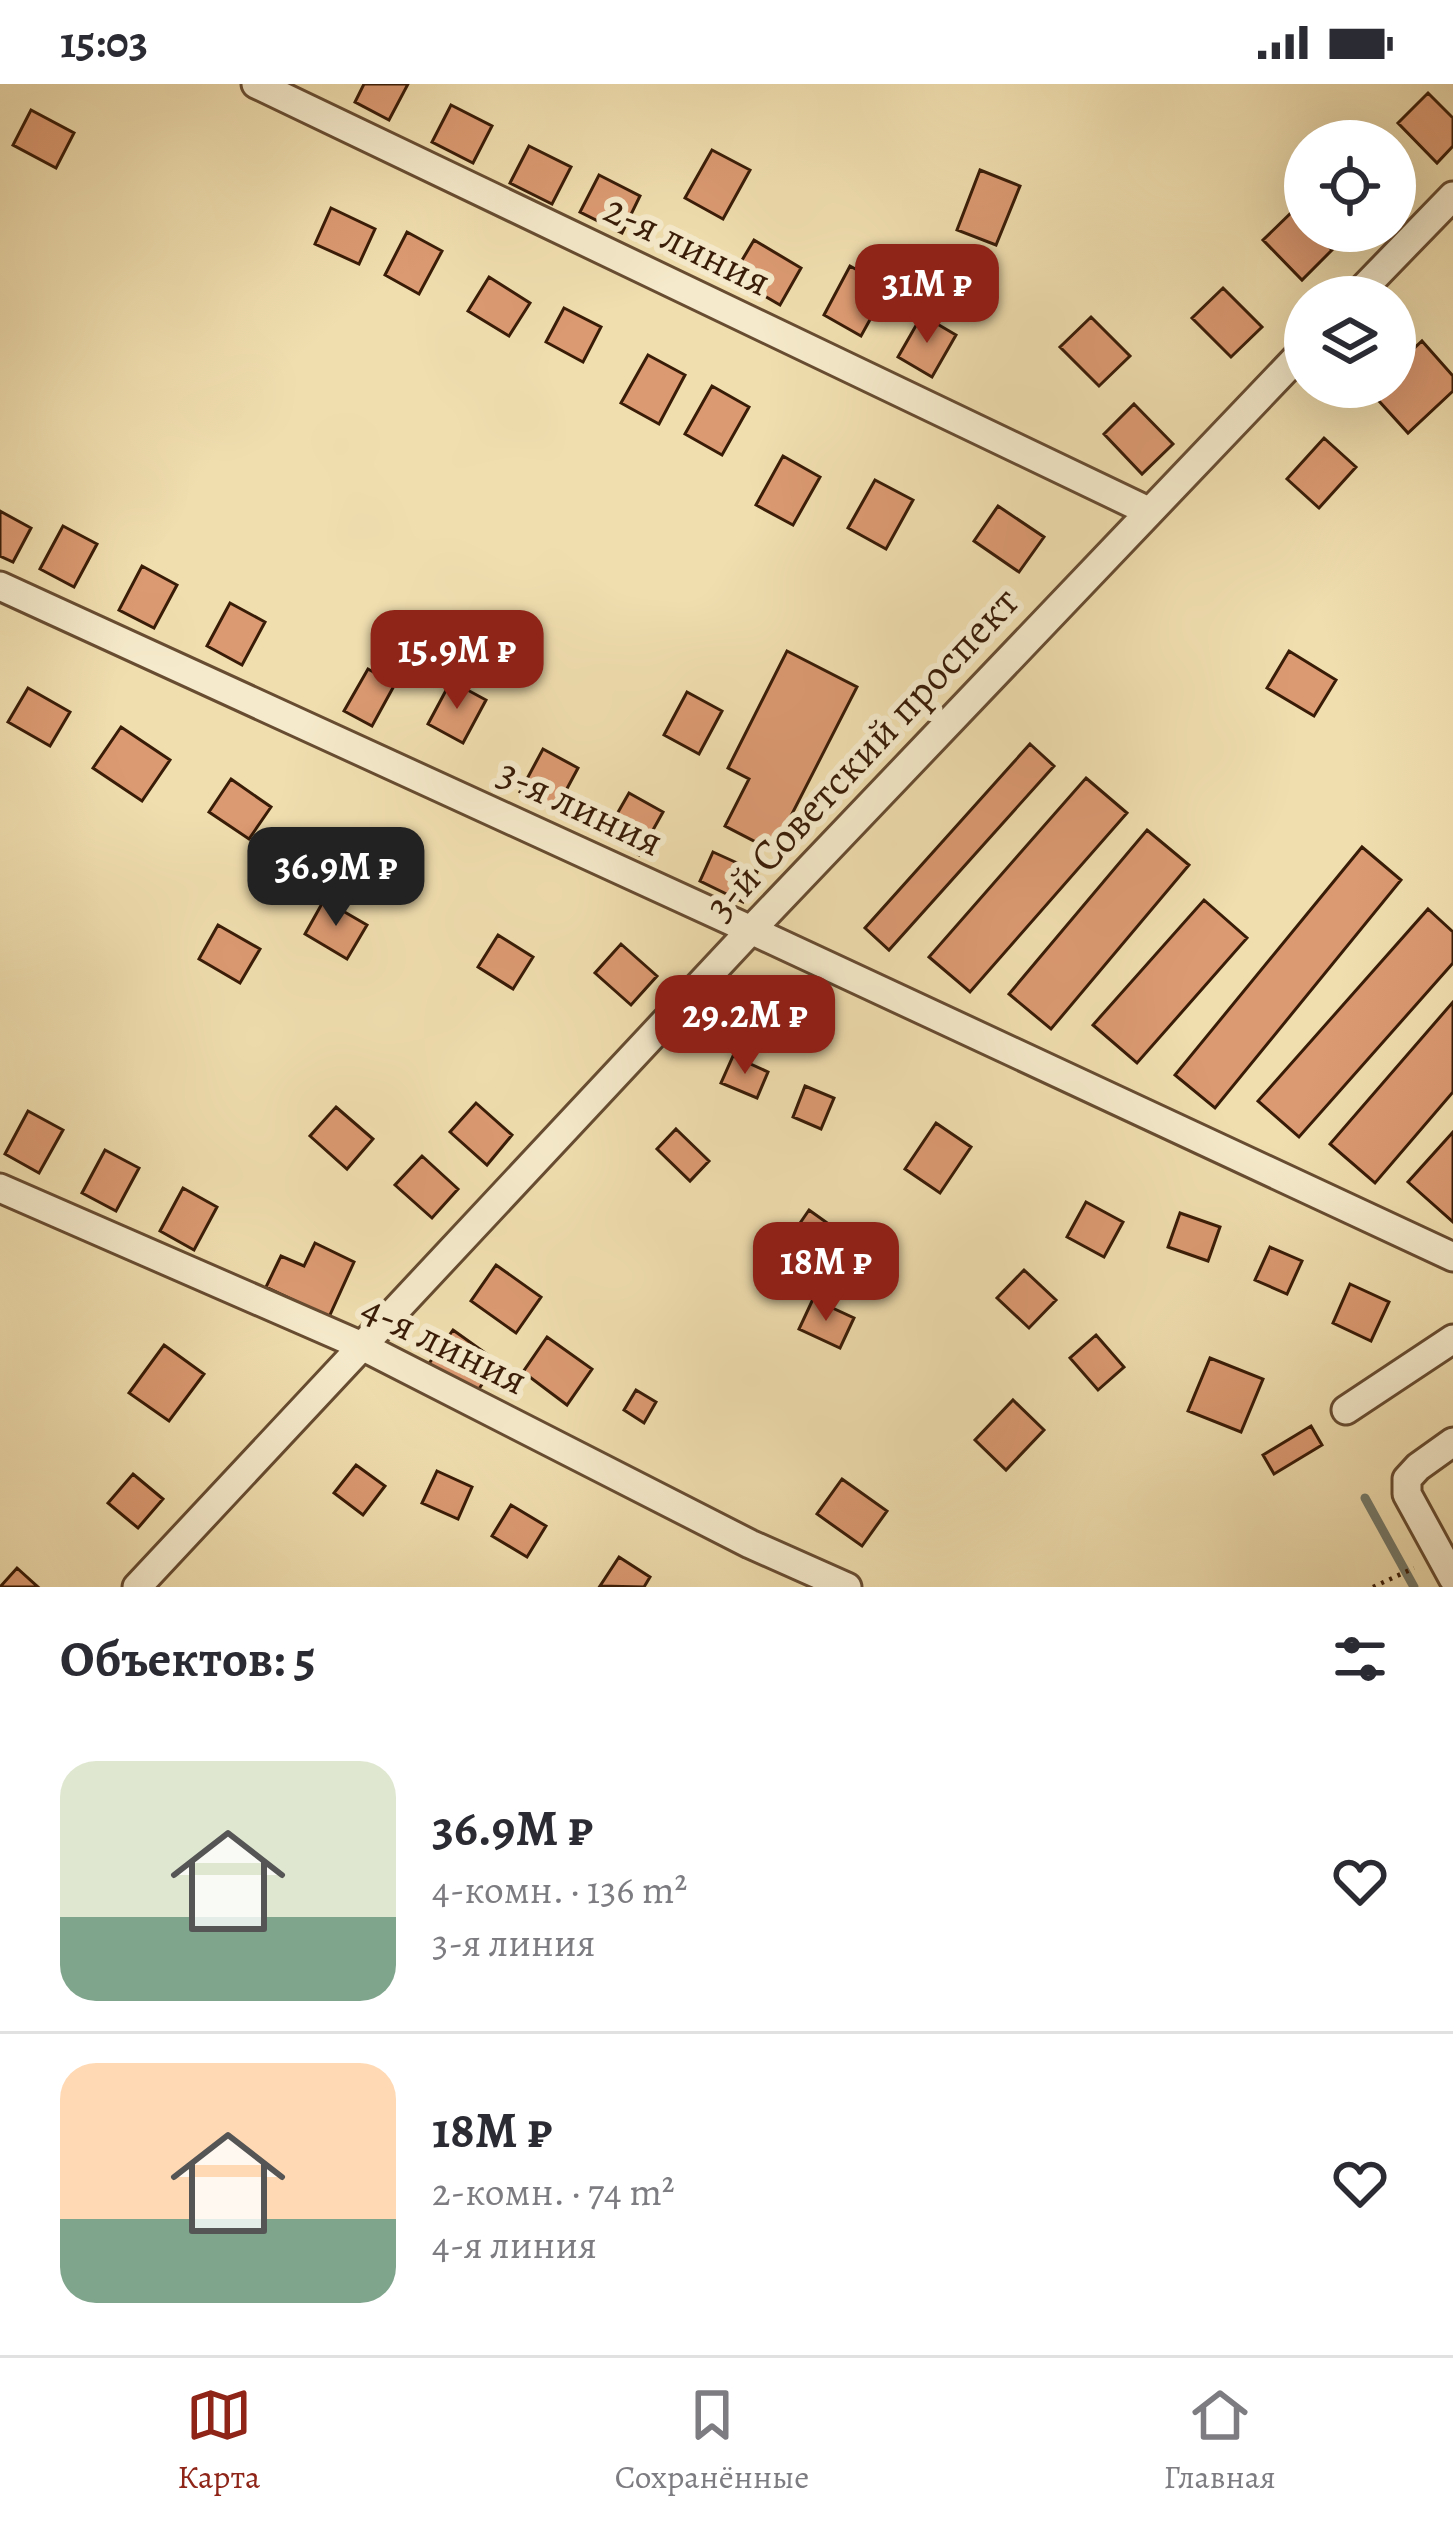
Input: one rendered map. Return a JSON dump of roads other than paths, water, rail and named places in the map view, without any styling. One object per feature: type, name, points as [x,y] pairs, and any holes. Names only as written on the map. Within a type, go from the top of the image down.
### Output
[{"type":"street","name":"2-я линия","points":[[256,84],[1148,511]]},
{"type":"street","points":[[1375,276],[1453,196]]},
{"type":"street","name":"3-й Советский проспект","points":[[137,1587],[751,930],[1284,371]]},
{"type":"street","name":"3-я линия","points":[[0,586],[1453,1257]]},
{"type":"street","name":"4-я линия","points":[[0,1188],[362,1346],[750,1544],[847,1587]]},
{"type":"street","points":[[1346,1410],[1453,1339]]},
{"type":"street","points":[[1447,1567],[1407,1494],[1407,1480],[1453,1442]]},
{"type":"waterway","points":[[1365,1498],[1414,1587]]}]
